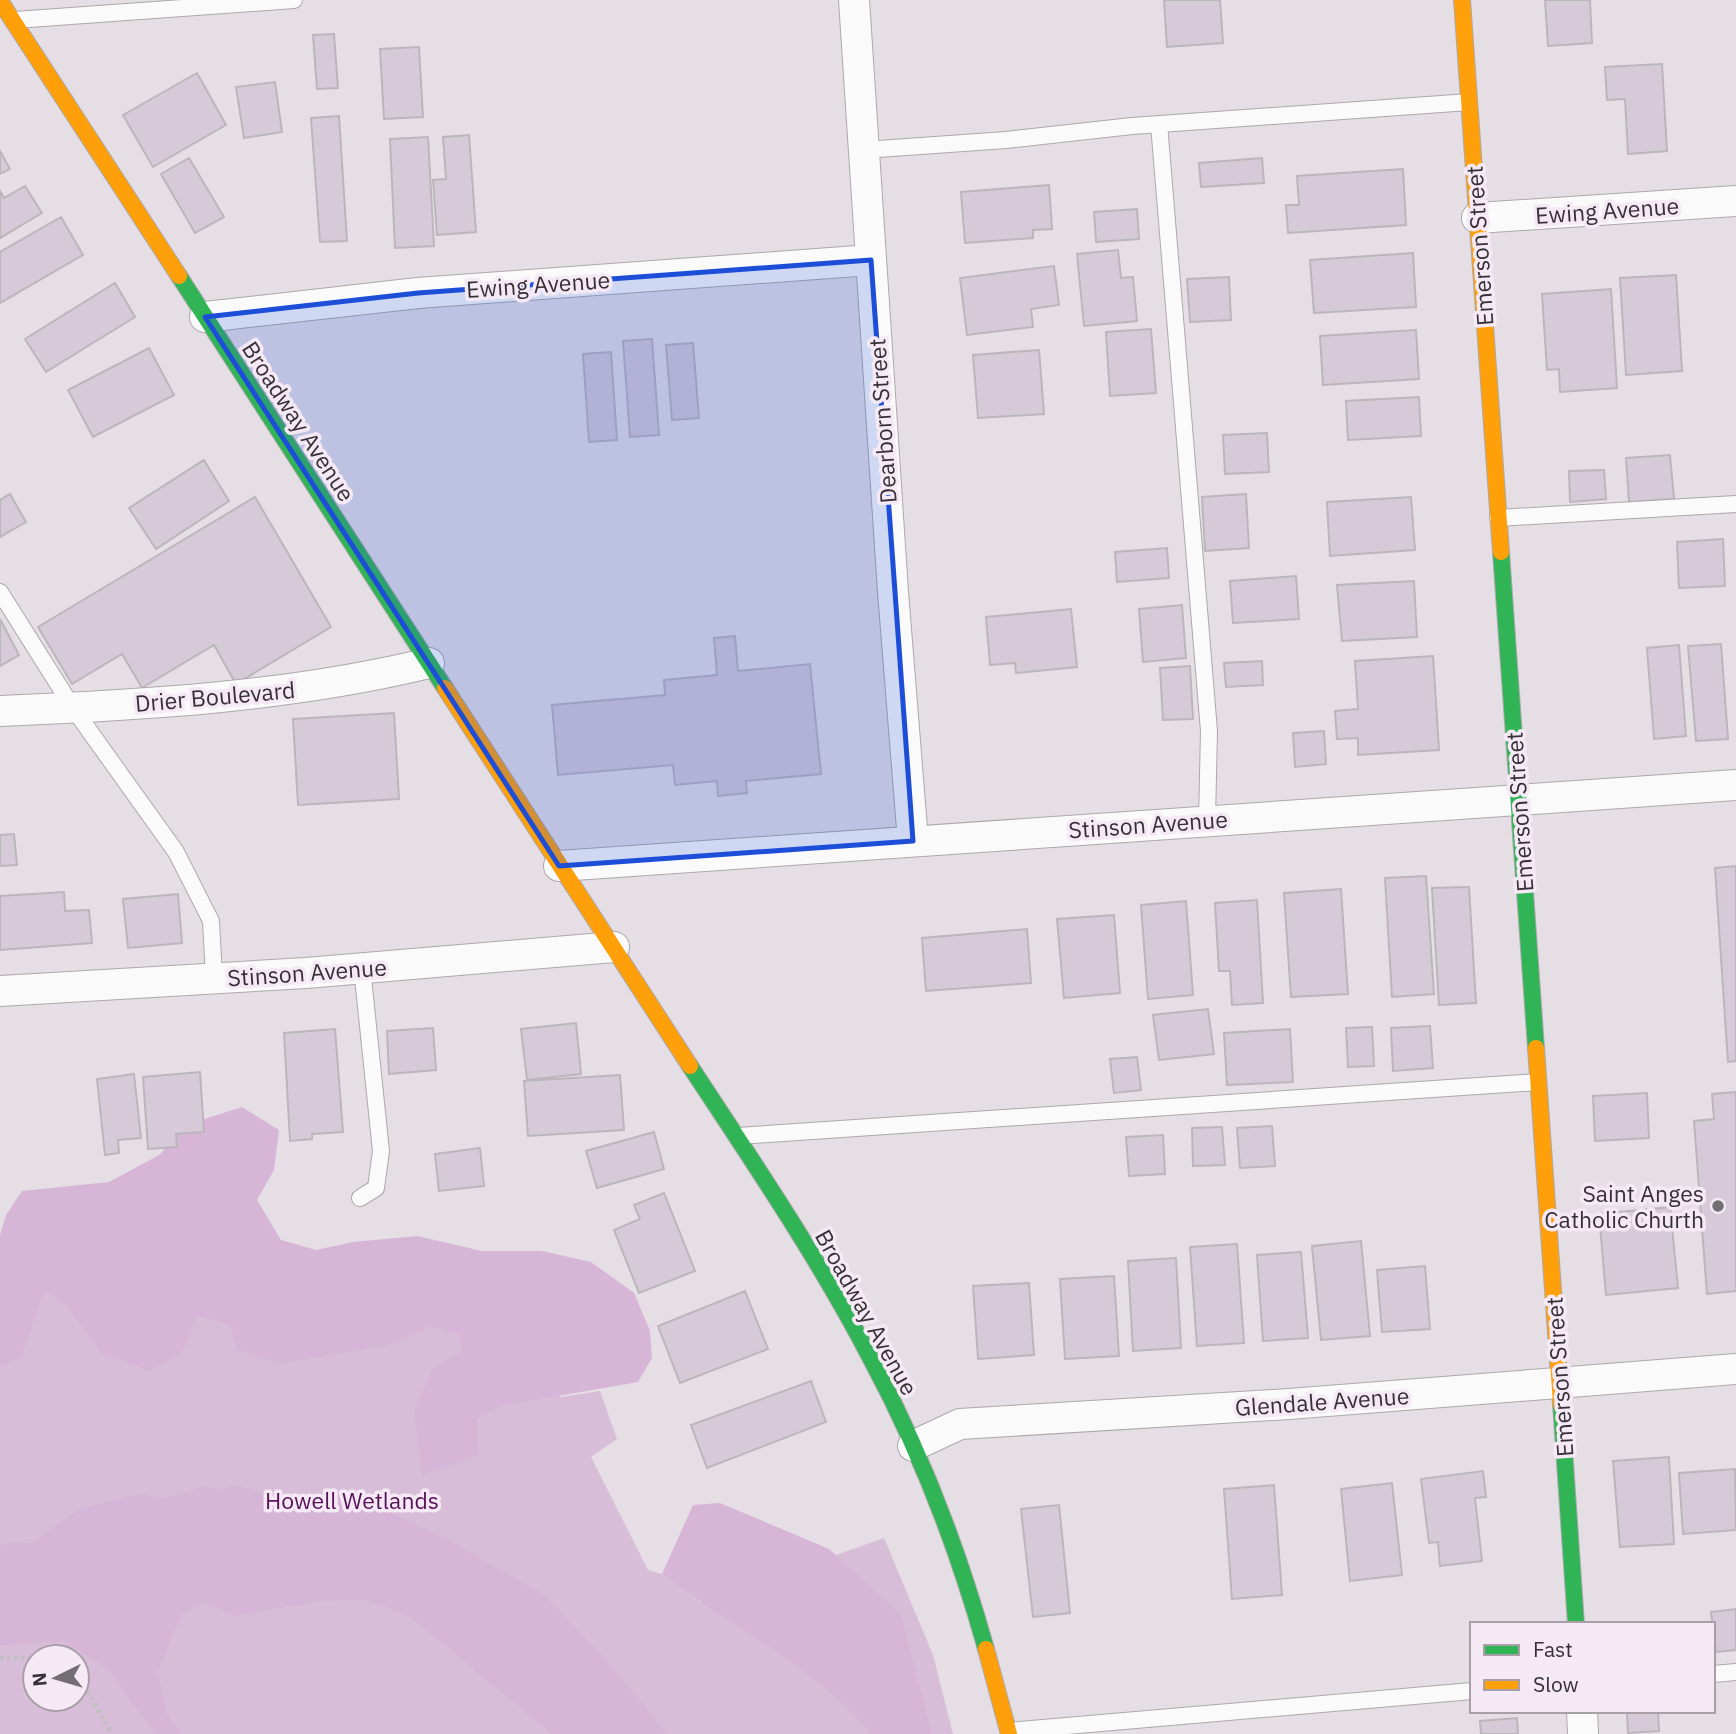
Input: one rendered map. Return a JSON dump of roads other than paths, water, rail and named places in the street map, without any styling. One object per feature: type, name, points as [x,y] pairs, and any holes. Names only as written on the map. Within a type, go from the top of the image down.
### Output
[{"type":"main road","name":"Emerson Street","points":[[1462,0],[1576,1622]]},
{"type":"main road","name":"Broadway Avenue","points":[[0,1],[559,866],[738,1136],[880,1376],[913,1446],[971,1600],[1009,1733]]},
{"type":"street","name":"Dearborn Street","points":[[854,0],[913,841]]},
{"type":"street","name":"Ewing Avenue","points":[[1478,218],[1736,201]]},
{"type":"street","name":"Ewing Avenue","points":[[205,317],[418,293],[871,260]]},
{"type":"street","name":"Drier Boulevard","points":[[0,711],[74,708],[321,686],[429,663]]},
{"type":"street","name":"Stinson Avenue","points":[[559,866],[1736,785]]},
{"type":"street","name":"Stinson Avenue","points":[[0,991],[362,968],[614,947]]},
{"type":"street","name":"Glendale Avenue","points":[[913,1446],[960,1424],[1559,1384],[1736,1369]]},
{"type":"street","points":[[1582,1713],[1583,1734]]},
{"type":"lane","points":[[13,20],[294,0]]},
{"type":"lane","points":[[864,150],[1006,140],[1159,124],[1469,102]]},
{"type":"lane","points":[[1159,124],[1209,731],[1207,820]]},
{"type":"lane","points":[[1498,518],[1736,503]]},
{"type":"lane","points":[[0,592],[74,708],[176,852],[211,921],[214,978]]},
{"type":"lane","points":[[359,1198],[376,1188],[381,1150],[362,968]]},
{"type":"lane","points":[[738,1136],[1538,1082]]},
{"type":"lane","points":[[1715,1674],[1736,1672]]},
{"type":"lane","points":[[1009,1733],[1470,1691]]},
{"type":"place","name":"Saint Anges Catholic Churth","points":[[1718,1206]]},
{"type":"park label","name":"Howell Wetlands","points":[[352,1500]]}]
